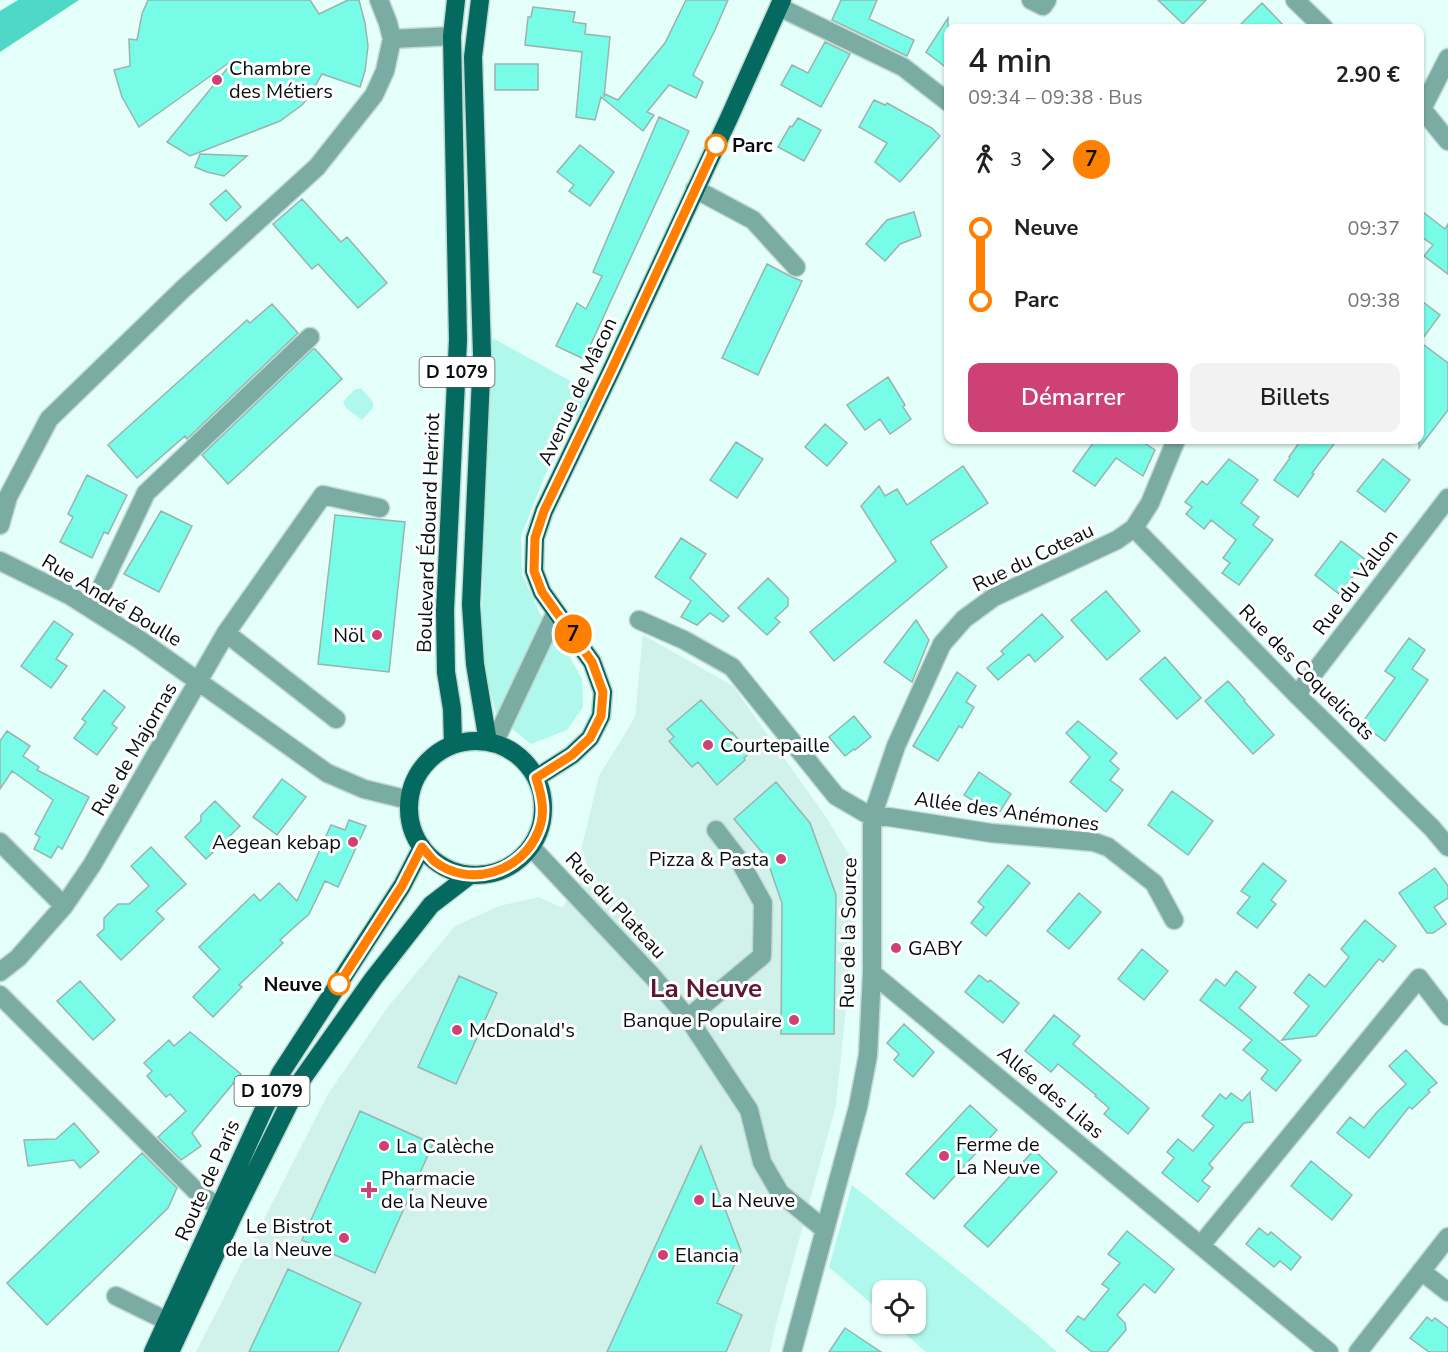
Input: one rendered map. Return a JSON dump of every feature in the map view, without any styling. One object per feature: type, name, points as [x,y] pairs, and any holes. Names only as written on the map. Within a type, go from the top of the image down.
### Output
[{"type":"main road","name":"Boulevard Édouard Herriot","points":[[453,744],[452,709],[446,672],[446,620],[458,339],[452,36],[456,0]]},
{"type":"main road","name":"D 1079","points":[[480,0],[473,57],[482,354],[471,605],[475,664],[491,742]]},
{"type":"main road","name":"Avenue de Mâcon","points":[[536,778],[572,755],[590,738],[601,716],[603,692],[592,662],[542,592],[534,571],[535,538],[544,511],[612,369],[780,3]]},
{"type":"main road","points":[[471,741],[491,742],[511,750],[536,778],[542,795],[543,813],[539,831],[531,847],[519,860],[504,869],[487,874],[470,875],[451,870],[435,861],[422,847],[409,817],[409,800],[414,782],[423,766],[437,753],[453,744],[471,741]]},
{"type":"main road","name":"Route de Paris","points":[[153,1352],[280,1074],[402,886],[422,847]]},
{"type":"main road","name":"Route de Paris","points":[[170,1352],[234,1214],[300,1082],[373,979],[431,905],[470,875]]},
{"type":"street","points":[[0,525],[8,497],[49,419],[183,289],[317,167],[374,95],[385,71],[392,39],[379,0]]},
{"type":"street","points":[[1031,0],[1043,6],[1047,0]]},
{"type":"street","points":[[1295,0],[1320,24]]},
{"type":"street","points":[[780,3],[903,68],[944,99]]},
{"type":"street","points":[[392,39],[452,36]]},
{"type":"street","points":[[1424,101],[1448,58]]},
{"type":"street","points":[[1424,113],[1448,141]]},
{"type":"street","points":[[695,189],[753,220],[796,267]]},
{"type":"street","points":[[91,609],[146,493],[310,337]]},
{"type":"street","name":"Rue du Coteau","points":[[872,817],[896,746],[937,655],[942,645],[963,619],[994,597],[1117,540],[1134,528],[1150,503],[1174,444]]},
{"type":"street","points":[[199,681],[226,633],[323,495],[380,508]]},
{"type":"street","name":"Rue du Vallon","points":[[1297,694],[1448,498]]},
{"type":"street","name":"Rue des Coquelicots","points":[[1134,528],[1432,828],[1448,847]]},
{"type":"street","name":"Rue André Boulle","points":[[0,561],[69,595],[199,681]]},
{"type":"street","points":[[491,742],[556,612]]},
{"type":"street","points":[[639,620],[684,640],[732,667],[836,796],[872,817]]},
{"type":"street","points":[[226,633],[336,719]]},
{"type":"street","name":"Rue de Majornas","points":[[0,972],[18,958],[64,906],[92,865],[199,681],[327,773],[364,789],[409,800]]},
{"type":"street","name":"Allée des Anémones","points":[[872,817],[889,817],[991,833],[1094,842],[1108,847],[1154,883],[1174,920]]},
{"type":"street","name":"Rue de la Source","points":[[792,1352],[858,1107],[868,1055],[872,974],[872,817]]},
{"type":"street","points":[[688,1018],[762,956],[763,903],[739,860],[716,830]]},
{"type":"street","points":[[0,842],[64,906]]},
{"type":"street","name":"Rue du Plateau","points":[[531,847],[688,1018],[749,1110],[762,1162],[780,1193],[824,1229]]},
{"type":"street","name":"Allée des Lilas","points":[[872,974],[1329,1352]]},
{"type":"street","points":[[1201,1245],[1419,978],[1448,1016]]},
{"type":"street","points":[[0,995],[200,1195],[220,1207]]},
{"type":"street","points":[[1358,1352],[1448,1237]]},
{"type":"street","points":[[1422,1271],[1448,1292]]},
{"type":"street","points":[[116,1296],[167,1321]]},
{"type":"shaded area","points":[[18,0],[79,0],[0,52],[0,11]]},
{"type":"shaded area","points":[[489,336],[590,392],[545,475],[521,536],[522,574],[539,612],[582,679],[583,707],[567,730],[531,744],[497,717],[481,654]]},
{"type":"shaded area","points":[[361,388],[373,402],[373,408],[362,420],[346,408],[343,402],[354,390]]},
{"type":"shaded area","name":"La Neuve","points":[[643,635],[733,686],[826,817],[860,873],[836,1105],[770,1352],[196,1352],[328,1094],[387,1008],[455,926],[499,906],[539,897],[562,908],[588,871],[582,846],[599,776],[635,717]]},
{"type":"shaded area","points":[[852,1185],[1057,1352],[926,1352],[906,1334],[926,1334],[926,1280],[872,1280],[872,1304],[829,1267]]},
{"type":"building","name":"Chambre des Métiers","points":[[148,0],[310,0],[319,14],[348,0],[359,0],[368,46],[365,71],[360,87],[322,74],[302,105],[280,121],[190,156],[167,142],[231,64],[230,62],[139,127],[122,97],[114,70],[130,66],[129,39],[137,40],[142,14]]},
{"type":"building","points":[[686,0],[728,0],[693,75],[703,82],[696,98],[669,85],[647,112],[654,115],[643,131],[601,97],[595,120],[576,117],[582,52],[525,45],[528,17],[531,17],[533,7],[575,12],[573,22],[586,24],[585,34],[610,37],[604,97],[605,94],[618,100],[665,43]]},
{"type":"building","points":[[841,0],[877,0],[869,19],[914,40],[907,56],[832,20]]},
{"type":"building","points":[[1158,0],[1206,0],[1183,24]]},
{"type":"building","points":[[1262,3],[1282,24],[1241,24]]},
{"type":"building","points":[[944,24],[944,66],[926,52]]},
{"type":"building","points":[[825,42],[850,54],[821,107],[781,85],[792,65],[808,73]]},
{"type":"building","points":[[495,64],[538,64],[538,90],[495,90]]},
{"type":"building","points":[[874,100],[885,105],[887,103],[932,128],[940,136],[900,182],[875,162],[887,143],[859,127]]},
{"type":"building","points":[[659,117],[689,131],[584,359],[556,346],[577,303],[586,309],[602,276],[593,272]]},
{"type":"building","points":[[798,118],[821,130],[804,161],[778,147],[790,126],[792,127]]},
{"type":"building","points":[[580,145],[614,172],[590,206],[569,191],[574,185],[557,172]]},
{"type":"building","points":[[200,154],[247,156],[224,176],[195,167]]},
{"type":"building","points":[[226,190],[241,207],[226,221],[210,204]]},
{"type":"building","points":[[302,199],[341,242],[347,237],[387,283],[358,308],[318,264],[312,269],[273,224]]},
{"type":"building","points":[[914,212],[921,236],[900,244],[885,261],[866,244],[887,220]]},
{"type":"building","points":[[1424,213],[1445,229],[1448,224],[1448,274],[1424,256],[1433,245],[1424,239]]},
{"type":"building","points":[[767,264],[802,281],[758,375],[722,358]]},
{"type":"building","points":[[1424,303],[1440,315],[1424,337]]},
{"type":"building","points":[[272,304],[298,333],[187,439],[185,436],[137,478],[108,445],[247,320],[250,323]]},
{"type":"building","points":[[1424,345],[1448,363],[1448,410],[1424,441]]},
{"type":"building","points":[[313,349],[342,379],[228,484],[202,455]]},
{"type":"building","points":[[888,377],[911,419],[890,434],[880,419],[865,430],[847,405]]},
{"type":"building","points":[[825,424],[847,443],[827,466],[805,447]]},
{"type":"building","points":[[736,442],[763,459],[737,498],[710,480]]},
{"type":"building","points":[[1092,444],[1146,444],[1155,450],[1143,476],[1116,458],[1095,486],[1073,471]]},
{"type":"building","points":[[1298,444],[1334,444],[1312,473],[1314,474],[1298,497],[1274,480]]},
{"type":"building","points":[[1229,459],[1258,480],[1241,503],[1259,517],[1253,525],[1273,540],[1239,585],[1222,573],[1230,563],[1223,558],[1236,540],[1211,520],[1204,529],[1186,514],[1192,507],[1185,502],[1202,481],[1207,485]]},
{"type":"building","points":[[1383,459],[1410,480],[1385,512],[1357,491]]},
{"type":"building","points":[[963,466],[988,503],[931,541],[947,567],[834,661],[810,632],[896,561],[861,506],[879,486],[885,496],[897,489],[907,505]]},
{"type":"building","points":[[87,475],[127,495],[108,534],[104,532],[92,558],[60,542],[73,517],[68,514]]},
{"type":"building","points":[[161,511],[192,526],[159,592],[124,574]]},
{"type":"building","points":[[335,515],[405,522],[389,672],[318,664]]},
{"type":"building","points":[[681,538],[706,554],[690,578],[729,616],[723,622],[710,613],[697,625],[681,617],[691,601],[655,577]]},
{"type":"building","points":[[1341,541],[1366,560],[1339,594],[1315,575]]},
{"type":"building","points":[[768,578],[788,598],[788,606],[775,618],[780,622],[767,635],[738,608]]},
{"type":"building","points":[[1106,591],[1140,631],[1107,660],[1071,620]]},
{"type":"building","points":[[1042,614],[1063,637],[1035,662],[1029,654],[998,680],[987,668],[1004,654],[1001,651]]},
{"type":"building","points":[[916,620],[929,640],[912,682],[884,662]]},
{"type":"building","points":[[54,621],[73,634],[56,659],[67,666],[51,688],[21,666]]},
{"type":"building","points":[[1409,638],[1425,650],[1412,669],[1428,680],[1385,741],[1361,724],[1395,678],[1385,671]]},
{"type":"building","points":[[1165,657],[1201,698],[1177,719],[1140,679]]},
{"type":"building","points":[[957,672],[976,686],[966,702],[974,707],[962,728],[959,726],[938,761],[913,746]]},
{"type":"building","points":[[1228,681],[1274,735],[1253,754],[1205,701]]},
{"type":"building","points":[[104,690],[125,707],[112,724],[117,728],[97,755],[74,738],[86,722],[82,719]]},
{"type":"building","name":"Courtepaille","points":[[701,700],[750,753],[717,785],[698,762],[692,767],[669,741],[674,737],[667,729]]},
{"type":"building","points":[[854,716],[871,737],[845,756],[829,737]]},
{"type":"building","points":[[1078,721],[1117,753],[1110,761],[1119,769],[1110,780],[1123,790],[1106,812],[1070,782],[1090,757],[1066,733]]},
{"type":"building","points":[[7,731],[30,746],[23,756],[39,767],[37,770],[89,797],[62,849],[58,846],[51,858],[34,849],[40,837],[35,834],[53,800],[12,771],[0,789],[0,741]]},
{"type":"building","points":[[979,772],[1011,794],[997,816],[964,795]]},
{"type":"building","points":[[282,779],[306,797],[277,835],[253,817]]},
{"type":"building","points":[[776,782],[810,823],[836,895],[834,1034],[781,1034],[782,903],[766,857],[734,819]]},
{"type":"building","points":[[1172,791],[1213,821],[1188,855],[1148,825]]},
{"type":"building","points":[[215,801],[240,826],[206,859],[185,837],[201,821],[201,815]]},
{"type":"building","points":[[349,820],[366,826],[338,887],[325,881],[309,914],[280,940],[283,943],[239,985],[242,987],[213,1017],[193,997],[220,969],[199,947],[254,894],[260,901],[279,883],[297,901],[331,825],[345,830]]},
{"type":"building","points":[[151,847],[186,884],[156,911],[164,919],[121,960],[97,935],[104,929],[104,918],[118,904],[129,904],[149,886],[131,866]]},
{"type":"building","points":[[1263,863],[1286,881],[1271,900],[1276,904],[1257,928],[1237,913],[1250,897],[1241,891]]},
{"type":"building","points":[[1008,865],[1030,883],[986,936],[971,923],[984,907],[978,902]]},
{"type":"building","points":[[1435,868],[1448,886],[1448,898],[1434,907],[1446,924],[1433,933],[1427,933],[1399,893]]},
{"type":"building","points":[[1079,893],[1101,912],[1069,949],[1047,931]]},
{"type":"building","points":[[1365,920],[1396,946],[1383,962],[1379,959],[1316,1036],[1282,1040],[1309,1006],[1294,993],[1309,974],[1325,987],[1349,957],[1341,949]]},
{"type":"building","points":[[1142,949],[1168,971],[1144,1000],[1118,979]]},
{"type":"building","points":[[1236,971],[1256,987],[1239,1008],[1301,1060],[1276,1091],[1261,1079],[1268,1070],[1243,1050],[1252,1040],[1200,1000],[1216,979],[1225,986]]},
{"type":"building","points":[[979,975],[988,982],[990,980],[1019,1003],[1003,1023],[965,992]]},
{"type":"building","name":"McDonald's","points":[[459,976],[497,993],[456,1084],[418,1067]]},
{"type":"building","points":[[80,981],[115,1020],[93,1040],[57,1001]]},
{"type":"building","points":[[1054,1015],[1080,1036],[1073,1044],[1149,1108],[1128,1134],[1104,1114],[1109,1108],[1096,1095],[1058,1064],[1051,1072],[1025,1051]]},
{"type":"building","points":[[904,1024],[934,1052],[913,1077],[894,1060],[899,1054],[887,1043]]},
{"type":"building","points":[[190,1032],[241,1074],[192,1133],[201,1146],[181,1160],[158,1137],[186,1111],[170,1094],[166,1097],[147,1076],[152,1071],[144,1063],[169,1040],[174,1046]]},
{"type":"building","points":[[1406,1050],[1437,1083],[1412,1109],[1409,1107],[1369,1158],[1337,1133],[1350,1117],[1364,1128],[1406,1084],[1389,1066]]},
{"type":"building","points":[[1250,1092],[1253,1122],[1244,1123],[1209,1164],[1213,1168],[1202,1181],[1210,1187],[1198,1202],[1162,1173],[1174,1158],[1167,1152],[1178,1139],[1193,1151],[1214,1126],[1202,1116],[1220,1094],[1226,1099],[1231,1093],[1242,1101]]},
{"type":"building","name":"Ferme de La Neuve","points":[[970,1105],[997,1130],[934,1199],[906,1174]]},
{"type":"building","points":[[360,1111],[433,1144],[375,1273],[302,1240]]},
{"type":"building","points":[[74,1123],[99,1152],[80,1168],[74,1160],[28,1166],[24,1140],[56,1139]]},
{"type":"building","name":"La Neuve","points":[[701,1146],[741,1251],[717,1303],[742,1315],[726,1352],[607,1352]]},
{"type":"building","points":[[1034,1150],[1057,1172],[988,1247],[964,1226]]},
{"type":"building","points":[[142,1153],[177,1188],[168,1208],[47,1325],[7,1283]]},
{"type":"building","points":[[1311,1161],[1352,1195],[1332,1220],[1291,1186]]},
{"type":"building","points":[[1259,1228],[1268,1235],[1271,1232],[1301,1257],[1291,1270],[1280,1261],[1274,1267],[1246,1244]]},
{"type":"building","points":[[1127,1231],[1174,1269],[1155,1293],[1144,1284],[1117,1315],[1125,1323],[1126,1330],[1107,1352],[1092,1352],[1066,1331],[1078,1316],[1084,1320],[1109,1289],[1102,1284],[1120,1263],[1108,1254]]},
{"type":"building","points":[[288,1269],[361,1303],[338,1352],[249,1352]]},
{"type":"building","points":[[1427,1317],[1432,1321],[1435,1318],[1448,1328],[1448,1352],[1429,1352],[1410,1338]]},
{"type":"building","points":[[845,1328],[881,1352],[829,1352]]},
{"type":"bus line","name":"7","points":[[339,984],[402,886],[422,847],[435,861],[451,870],[470,875],[487,874],[504,869],[519,860],[531,847],[539,831],[543,813],[542,795],[536,778],[572,755],[590,738],[601,716],[603,692],[592,662],[542,592],[534,571],[535,538],[544,511],[716,145]]},
{"type":"place","name":"Chambre des Métiers","points":[[217,80]]},
{"type":"place","name":"Parc","points":[[716,145]]},
{"type":"place","name":"Nöl","points":[[377,635]]},
{"type":"place","name":"Courtepaille","points":[[708,745]]},
{"type":"place","name":"Aegean kebap","points":[[353,842]]},
{"type":"place","name":"Pizza & Pasta","points":[[781,859]]},
{"type":"place","name":"GABY","points":[[896,948]]},
{"type":"place","name":"Neuve","points":[[339,984]]},
{"type":"place","name":"Banque Populaire","points":[[794,1020]]},
{"type":"place","name":"McDonald's","points":[[457,1030]]},
{"type":"place","name":"La Calèche","points":[[384,1146]]},
{"type":"place","name":"Ferme de La Neuve","points":[[944,1156]]},
{"type":"place","name":"Pharmacie de la Neuve","points":[[369,1190]]},
{"type":"place","name":"La Neuve","points":[[699,1200]]},
{"type":"place","name":"Le Bistrot de la Neuve","points":[[344,1238]]},
{"type":"place","name":"Elancia","points":[[663,1255]]},
{"type":"district","name":"La Neuve","points":[[706,988]]}]
